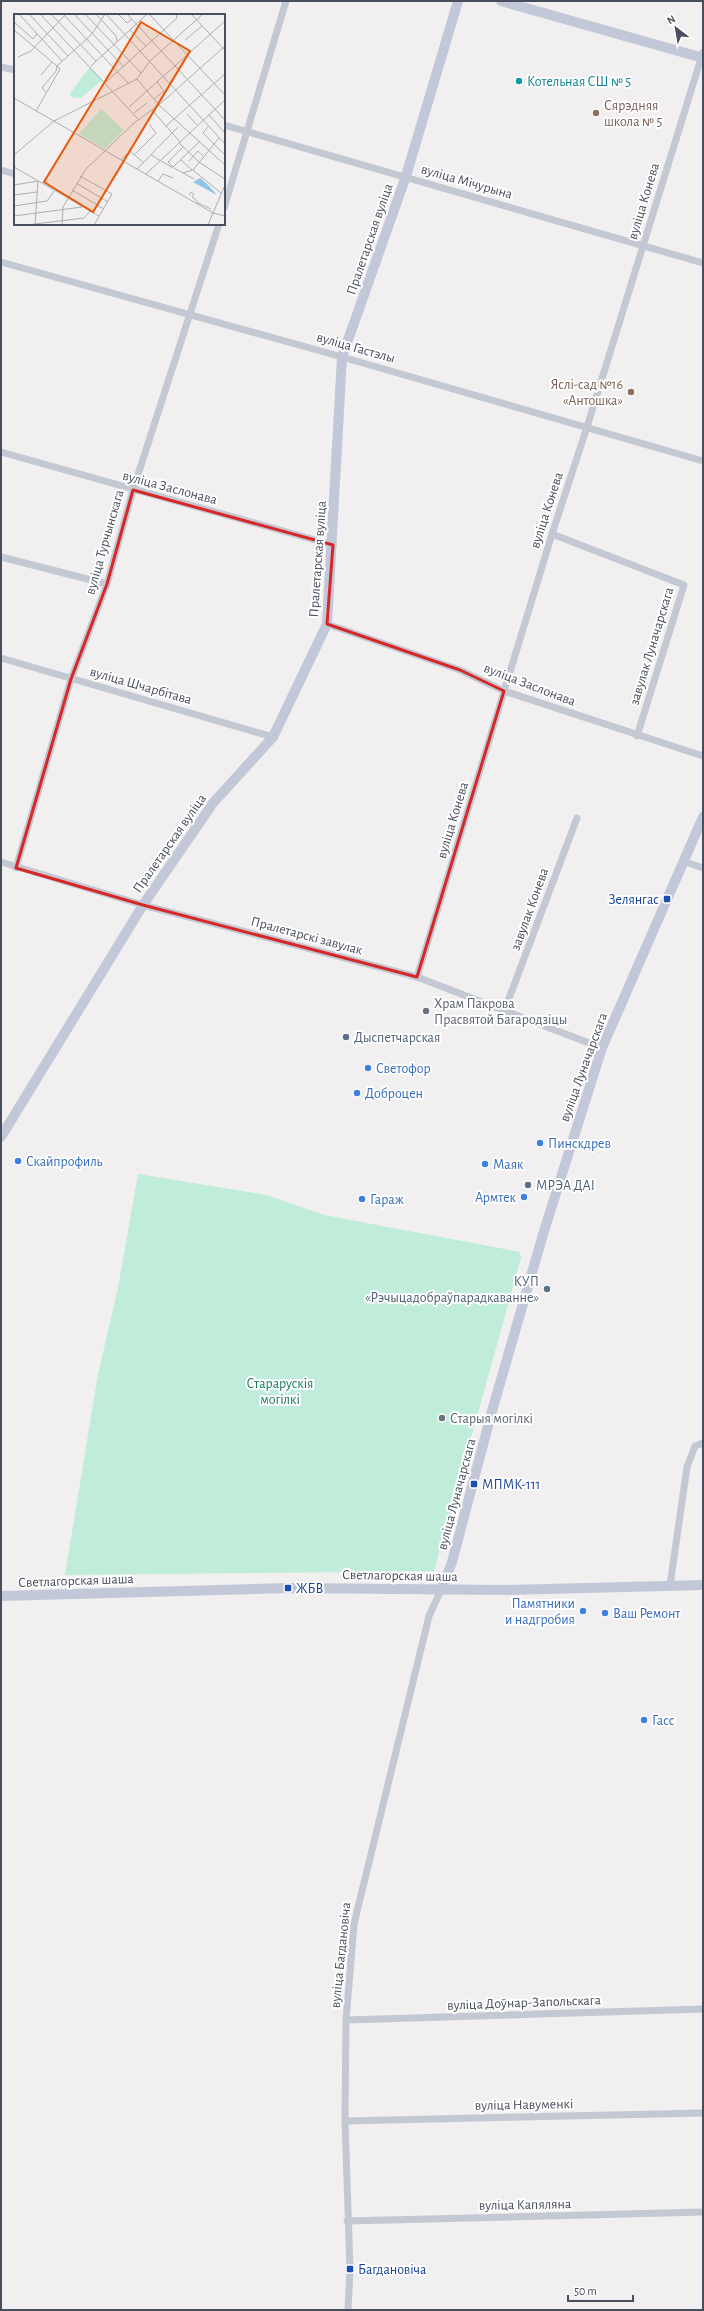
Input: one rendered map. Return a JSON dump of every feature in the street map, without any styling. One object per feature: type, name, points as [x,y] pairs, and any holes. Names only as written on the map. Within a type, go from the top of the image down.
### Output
[{"type":"street","points":[[225,205],[286,1]]},
{"type":"street","name":"Пралетарская вуліца","points":[[1,1138],[143,905],[217,799],[273,737],[327,624],[333,545],[342,357],[406,176],[458,1]]},
{"type":"street","points":[[501,1],[702,56]]},
{"type":"street","name":"вуліца Конева","points":[[417,977],[552,534],[587,427],[702,56]]},
{"type":"street","points":[[1,67],[14,70]]},
{"type":"street","name":"вуліца Мічурына","points":[[225,125],[406,176],[703,263]]},
{"type":"street","points":[[1,170],[14,174]]},
{"type":"street","name":"вуліца Турчынскага","points":[[16,868],[71,679],[107,584],[132,490],[191,316],[216,225]]},
{"type":"street","name":"вуліца Гастэлы","points":[[1,262],[342,357],[703,461]]},
{"type":"street","name":"вуліца Заслонава","points":[[1,452],[132,490],[333,545]]},
{"type":"street","name":"завулак Луначарскага","points":[[552,534],[684,585],[637,736]]},
{"type":"street","points":[[1,557],[107,584]]},
{"type":"street","name":"вуліца Заслонава","points":[[327,624],[460,670],[504,691],[637,736],[703,756]]},
{"type":"street","name":"вуліца Шчарбітава","points":[[1,658],[273,737]]},
{"type":"street","name":"вуліца Луначарскага","points":[[441,1590],[452,1562],[494,1405],[544,1231],[602,1048],[703,816]]},
{"type":"street","name":"завулак Конева","points":[[505,1009],[577,818]]},
{"type":"street","name":"Пралетарскі завулак","points":[[1,862],[16,868],[143,905],[417,977],[505,1009],[602,1048]]},
{"type":"street","points":[[683,862],[703,868]]},
{"type":"street","points":[[670,1585],[687,1467],[695,1446],[703,1443]]},
{"type":"street","name":"Светлагорская шаша","points":[[1,1596],[288,1588],[441,1590],[703,1585]]},
{"type":"street","name":"вуліца Багдановіча","points":[[348,2310],[350,2269],[347,2221],[345,2122],[346,2020],[356,1909],[429,1616],[441,1590]]},
{"type":"street","name":"вуліца Доўнар-Запольскага","points":[[346,2020],[703,2009]]},
{"type":"street","name":"вуліца Навуменкі","points":[[345,2122],[703,2113]]},
{"type":"street","name":"вуліца Капяляна","points":[[347,2221],[703,2212]]},
{"type":"highlighted area","points":[[133,490],[333,545],[327,624],[460,670],[504,691],[417,977],[143,905],[16,868],[71,679],[107,584]]},
{"type":"green space","name":"Старарускія могілкі","points":[[138,1174],[267,1195],[324,1215],[520,1252],[521,1258],[434,1571],[65,1575],[98,1374],[118,1288]]},
{"type":"place","name":"Котельная СШ № 5","points":[[519,81]]},
{"type":"place","name":"Сярэдняя школа № 5","points":[[596,113]]},
{"type":"place","name":"Яслі-сад №16 «Антошка»","points":[[631,392]]},
{"type":"place","name":"Зелянгас","points":[[667,899]]},
{"type":"place","name":"Храм Пакрова Прасвятой Багародзіцы","points":[[426,1011]]},
{"type":"place","name":"Дыспетчарская","points":[[346,1037]]},
{"type":"place","name":"Светофор","points":[[368,1068]]},
{"type":"place","name":"Доброцен","points":[[357,1093]]},
{"type":"place","name":"Пинскдрев","points":[[540,1143]]},
{"type":"place","name":"Скайпрофиль","points":[[18,1161]]},
{"type":"place","name":"Маяк","points":[[485,1164]]},
{"type":"place","name":"МРЭА ДАІ","points":[[528,1185]]},
{"type":"place","name":"Армтек","points":[[524,1197]]},
{"type":"place","name":"Гараж","points":[[362,1199]]},
{"type":"place","name":"КУП «Рэчыцадобраўпарадкаванне»","points":[[547,1289]]},
{"type":"place","name":"Старыя могілкі","points":[[442,1418]]},
{"type":"place","name":"МПМК-111","points":[[474,1484]]},
{"type":"place","name":"ЖБВ","points":[[288,1588]]},
{"type":"place","name":"Памятники и надгробия","points":[[583,1611]]},
{"type":"place","name":"Ваш Ремонт","points":[[605,1613]]},
{"type":"place","name":"Гасс","points":[[644,1720]]},
{"type":"place","name":"Багдановіча","points":[[350,2269]]}]
